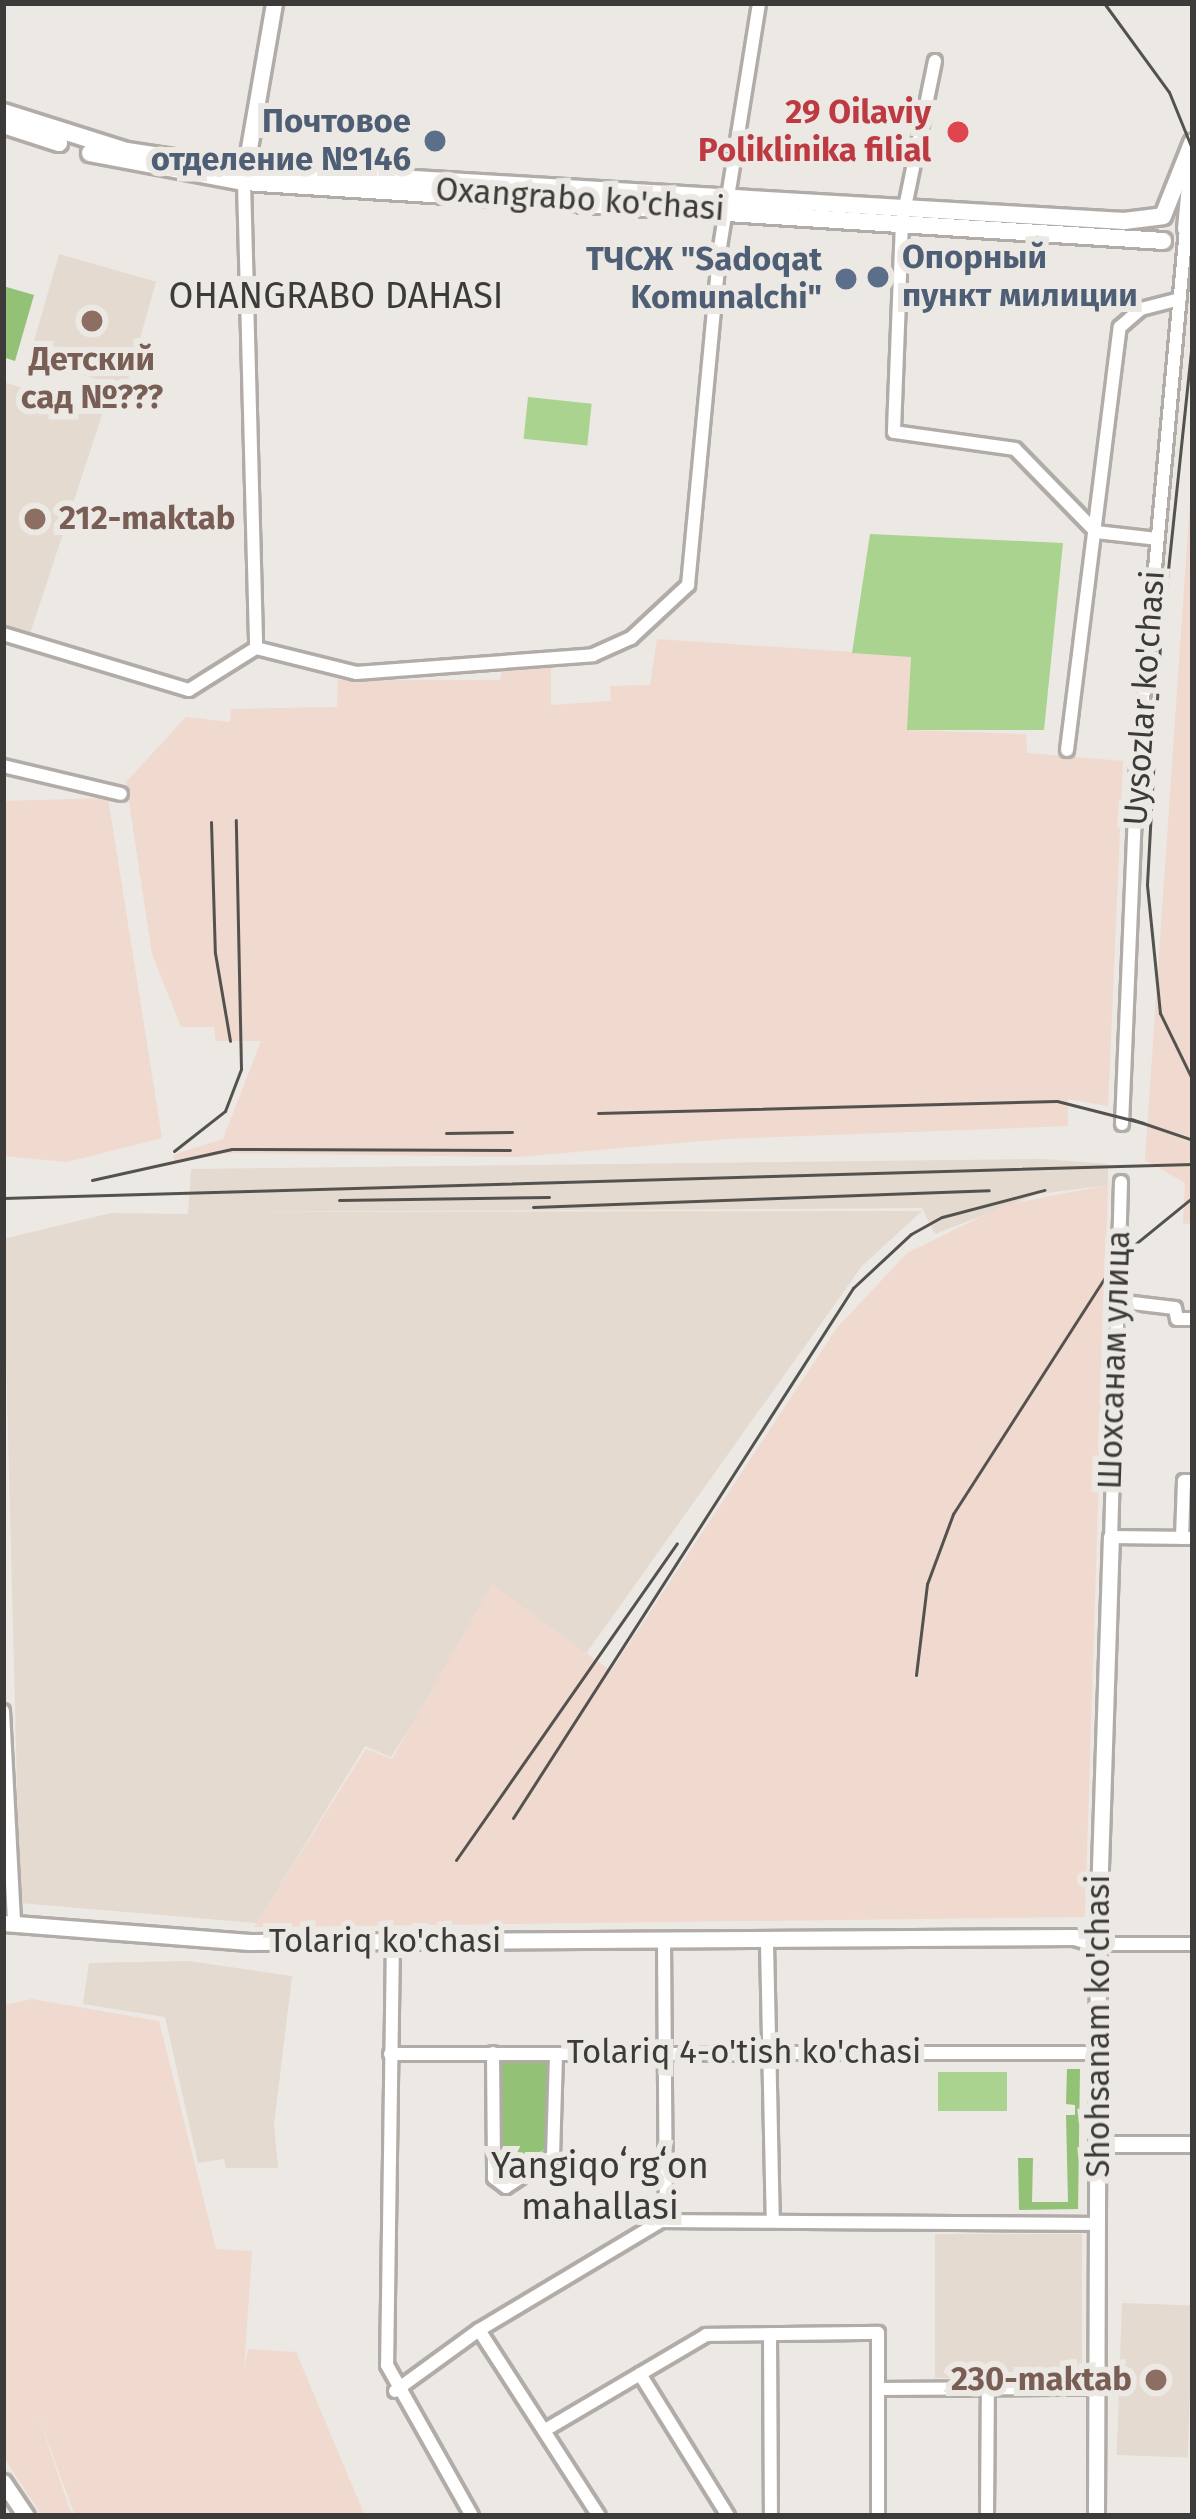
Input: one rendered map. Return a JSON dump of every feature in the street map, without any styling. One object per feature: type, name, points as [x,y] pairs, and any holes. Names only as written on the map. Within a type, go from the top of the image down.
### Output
[{"type":"main road","name":"Oxangrabo ko'chasi","points":[[4,118],[137,166],[903,215],[1163,241]]},
{"type":"main road","name":"Uysozlar ko'chasi","points":[[1186,229],[1193,134]]},
{"type":"main road","name":"Uysozlar ko'chasi","points":[[1162,216],[1177,190],[1192,143]]},
{"type":"main road","points":[[1137,219],[1177,190]]},
{"type":"main road","points":[[1177,214],[1186,229],[1178,242],[1163,241],[1156,228],[1162,216],[1177,214]]},
{"type":"main road","name":"Oxangrabo ko'chasi","points":[[903,215],[1162,216]]},
{"type":"street","points":[[256,648],[244,175],[274,3]]},
{"type":"street","points":[[3,634],[189,690],[256,648],[356,673],[593,655],[631,638],[688,585],[728,203],[759,3]]},
{"type":"street","points":[[935,62],[903,215],[892,310],[895,432],[1015,449],[1096,532],[1157,539]]},
{"type":"street","name":"Uysozlar ko'chasi","points":[[1122,1124],[1137,766],[1186,229]]},
{"type":"street","points":[[1163,241],[1183,273]]},
{"type":"street","points":[[1067,750],[1120,327],[1141,309],[1180,299]]},
{"type":"street","points":[[3,766],[122,794]]},
{"type":"street","name":"Шохсанам улица","points":[[1111,1537],[1121,1182]]},
{"type":"street","points":[[1116,1300],[1175,1308],[1177,1319],[1193,1318]]},
{"type":"street","points":[[1111,1537],[1188,1538],[1184,1481],[1193,1481]]},
{"type":"street","name":"Shohsanam ko'chasi","points":[[1096,2516],[1098,1944],[1111,1537]]},
{"type":"street","points":[[3,1711],[8,1923]]},
{"type":"street","name":"Tolariq ko'chasi","points":[[8,1923],[248,1942],[767,1943],[1075,1937],[1098,1944],[1193,1944]]},
{"type":"street","points":[[393,1941],[387,2365],[395,2392],[472,2516]]},
{"type":"street","points":[[664,1942],[666,2221]]},
{"type":"street","points":[[767,1943],[773,2220]]},
{"type":"street","points":[[493,2053],[494,2178],[506,2188],[553,2156],[556,2054]]},
{"type":"street","name":"Tolariq 4-o'tish ko'chasi","points":[[390,2054],[1098,2053]]},
{"type":"street","points":[[1098,2144],[1193,2144]]},
{"type":"street","points":[[395,2392],[479,2330],[666,2221],[1098,2224]]},
{"type":"street","points":[[479,2330],[599,2516]]},
{"type":"street","points":[[545,2430],[709,2334],[878,2333],[878,2516]]},
{"type":"street","points":[[770,2334],[771,2516]]},
{"type":"street","points":[[640,2374],[728,2516]]},
{"type":"street","points":[[988,2388],[988,2516]]},
{"type":"street","points":[[879,2389],[1097,2388]]},
{"type":"street","points":[[3,2482],[26,2516]]},
{"type":"shaded area","name":"Детский сад №???","points":[[59,254],[156,282],[126,388],[29,360]]},
{"type":"shaded area","name":"212-maktab","points":[[3,382],[103,412],[29,637],[3,627]]},
{"type":"shaded area","points":[[1193,457],[1193,1223],[1183,1224],[1185,1183],[1145,1160]]},
{"type":"shaded area","points":[[657,639],[911,656],[908,730],[1026,734],[1027,753],[1123,761],[1108,1106],[1068,1099],[1068,1126],[725,1139],[517,1157],[229,1153],[175,1163],[173,1155],[223,1139],[261,1041],[216,1041],[214,1027],[181,1027],[152,954],[126,782],[186,717],[230,722],[231,709],[337,707],[338,680],[500,680],[503,667],[551,668],[551,705],[611,701],[610,686],[650,685]]},
{"type":"shaded area","points":[[108,798],[162,1138],[67,1162],[3,1156],[3,801]]},
{"type":"shaded area","points":[[1045,1159],[1108,1164],[1108,1185],[1038,1194],[935,1234],[922,1208],[207,1212],[922,1211],[862,1266],[585,1655],[491,1603],[391,1757],[365,1746],[257,1923],[20,1903],[3,1239],[111,1213],[188,1214],[191,1169]]},
{"type":"shaded area","points":[[1108,1185],[1085,1917],[254,1927],[366,1749],[392,1759],[492,1584],[611,1671],[836,1329],[907,1253],[1005,1205]]},
{"type":"shaded area","points":[[188,1961],[292,1976],[274,2125],[278,2168],[226,2168],[224,2159],[198,2163],[165,2017],[83,2004],[89,1963]]},
{"type":"shaded area","points":[[32,1999],[159,2021],[216,2249],[252,2251],[244,2370],[248,2349],[296,2352],[365,2516],[75,2516],[36,2409],[72,2516],[42,2516],[3,2456],[3,2005]]},
{"type":"shaded area","points":[[935,2234],[1082,2234],[1082,2378],[935,2378]]},
{"type":"shaded area","name":"230-maktab","points":[[1122,2303],[1193,2305],[1188,2457],[1117,2455]]},
{"type":"green space","points":[[3,286],[34,295],[15,361],[3,357]]},
{"type":"green space","points":[[528,397],[592,404],[587,445],[524,439]]},
{"type":"green space","points":[[870,534],[1063,543],[1044,730],[907,730],[911,657],[852,653]]},
{"type":"green space","points":[[498,2059],[551,2061],[548,2147],[499,2177]]},
{"type":"green space","points":[[1067,2069],[1080,2069],[1078,2209],[1019,2210],[1018,2158],[1033,2158],[1032,2202],[1068,2202],[1066,2115],[1075,2115],[1075,2105],[1066,2104]]},
{"type":"green space","points":[[938,2072],[1007,2072],[1007,2111],[938,2111]]},
{"type":"railway","points":[[1104,3],[1169,92],[1193,151]]},
{"type":"railway","points":[[1193,332],[1160,644],[1147,885],[1160,1013],[1193,1081]]},
{"type":"railway","points":[[174,1151],[225,1111],[241,1069],[236,820]]},
{"type":"railway","points":[[211,822],[215,953],[230,1041]]},
{"type":"railway","points":[[598,1113],[1057,1101],[1143,1123]]},
{"type":"railway","points":[[1131,1119],[1193,1140]]},
{"type":"railway","points":[[446,1133],[512,1132]]},
{"type":"railway","points":[[92,1180],[232,1149],[510,1150]]},
{"type":"railway","points":[[3,1198],[1193,1164]]},
{"type":"railway","points":[[533,1207],[989,1190]]},
{"type":"railway","points":[[513,1818],[853,1288],[911,1234],[942,1217],[1044,1190]]},
{"type":"railway","points":[[339,1200],[549,1197]]},
{"type":"railway","points":[[916,1675],[927,1584],[953,1514],[1117,1259],[1193,1197]]},
{"type":"railway","points":[[456,1860],[677,1543]]},
{"type":"place","name":"29 Oilaviy Poliklinika filial","points":[[958,132]]},
{"type":"place","name":"Почтовое отделение №146","points":[[435,141]]},
{"type":"place","name":"Опорный пункт милиции","points":[[878,277]]},
{"type":"place","name":"ТЧСЖ \"Sadoqat Komunalchi\"","points":[[846,279]]},
{"type":"place","name":"Детский сад №???","points":[[92,321]]},
{"type":"place","name":"212-maktab","points":[[35,519]]},
{"type":"place","name":"230-maktab","points":[[1156,2380]]},
{"type":"district","name":"OHANGRABO DAHASI","points":[[336,297]]},
{"type":"district","name":"Yangiqoʻrgʻon mahallasi","points":[[600,2186]]}]
